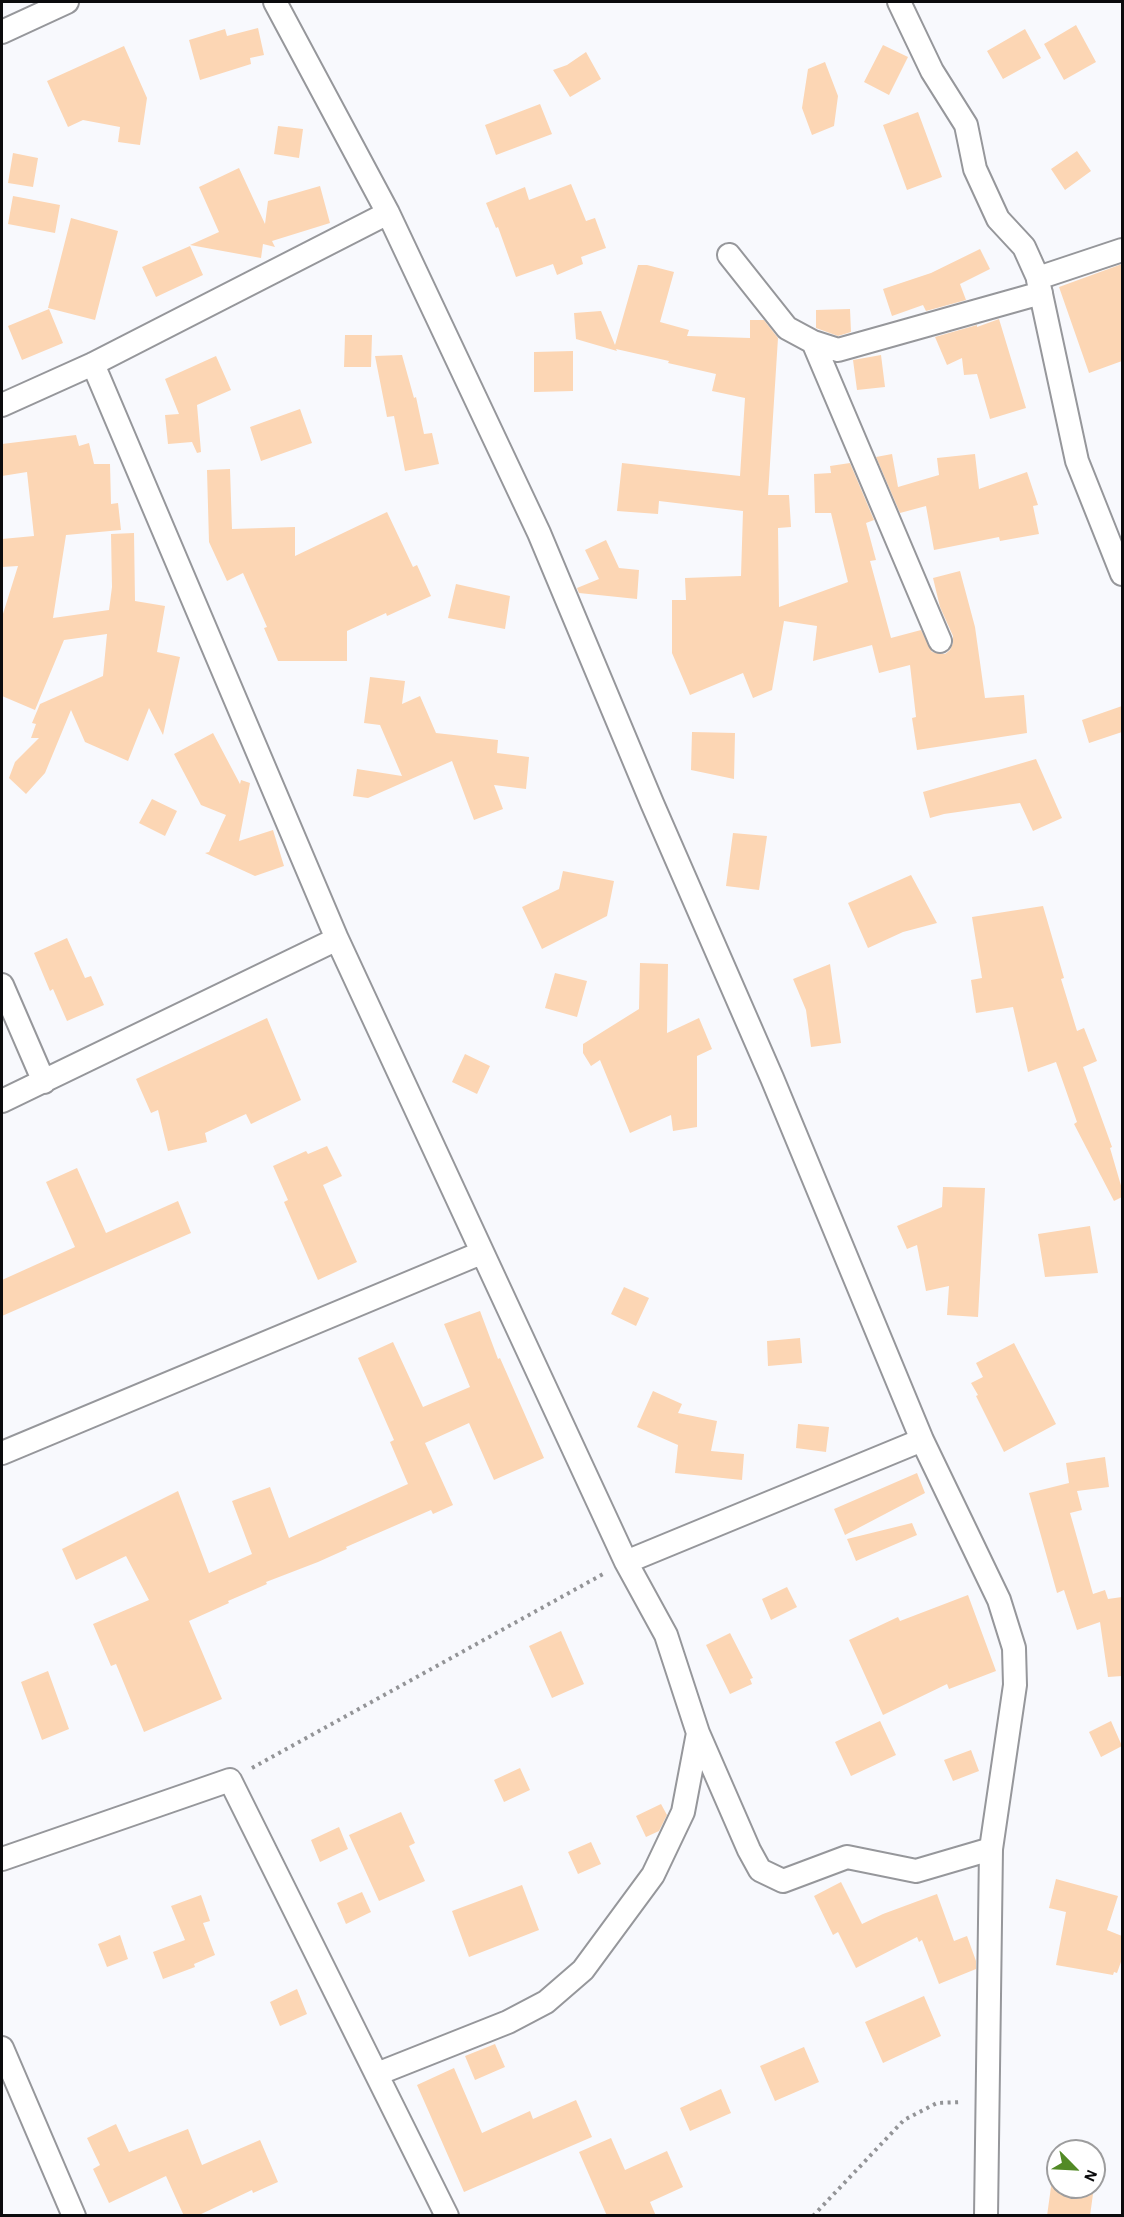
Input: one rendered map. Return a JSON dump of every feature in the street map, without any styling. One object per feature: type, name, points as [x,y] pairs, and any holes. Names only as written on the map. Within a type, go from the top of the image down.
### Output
[{"type":"street","points":[[2,32],[67,2]]},
{"type":"street","points":[[274,2],[387,213],[539,534],[652,803],[777,1089],[922,1440],[999,1600],[1014,1648],[1015,1685],[991,1849],[986,2216]]},
{"type":"street","points":[[899,2],[932,71],[966,125],[975,169],[998,219],[1024,247],[1040,285],[1077,461],[1122,574]]},
{"type":"street","points":[[2,405],[93,364],[387,213]]},
{"type":"street","points":[[729,255],[787,328],[813,342],[838,350],[1040,285],[1122,250]]},
{"type":"street","points":[[813,342],[940,641]]},
{"type":"street","points":[[93,364],[337,939],[626,1562],[666,1635],[698,1733],[760,1870],[783,1881],[847,1857],[916,1871],[991,1849]]},
{"type":"street","points":[[2,1101],[337,939]]},
{"type":"street","points":[[2,985],[44,1082]]},
{"type":"street","points":[[2,1453],[481,1253]]},
{"type":"street","points":[[626,1562],[922,1440]]},
{"type":"street","points":[[377,2074],[508,2022],[546,2002],[583,1970],[653,1875],[683,1812],[698,1733]]},
{"type":"street","points":[[2,1859],[230,1780],[447,2216]]},
{"type":"street","points":[[2,2048],[74,2216]]},
{"type":"path","points":[[230,1780],[626,1562]]},
{"type":"path","points":[[813,2216],[904,2120],[937,2103],[987,2102]]},
{"type":"building","points":[[1076,25],[1096,62],[1064,80],[1044,44]]},
{"type":"building","points":[[258,28],[264,55],[250,58],[251,64],[200,80],[189,40],[225,29],[227,36]]},
{"type":"building","points":[[1025,29],[1041,58],[1003,79],[987,51]]},
{"type":"building","points":[[883,45],[908,57],[889,95],[864,82]]},
{"type":"building","points":[[124,46],[147,98],[140,145],[118,142],[120,127],[83,120],[68,127],[47,81]]},
{"type":"building","points":[[586,52],[601,79],[570,97],[553,70],[567,65]]},
{"type":"building","points":[[825,62],[838,96],[834,126],[812,135],[802,108],[808,69]]},
{"type":"building","points":[[540,104],[552,134],[496,155],[485,125]]},
{"type":"building","points":[[918,112],[942,177],[907,190],[883,125]]},
{"type":"building","points":[[278,126],[303,129],[299,158],[274,154]]},
{"type":"building","points":[[1077,151],[1091,171],[1065,190],[1051,169]]},
{"type":"building","points":[[13,153],[38,158],[33,187],[8,183]]},
{"type":"building","points":[[239,168],[265,224],[268,201],[320,186],[330,223],[272,241],[275,247],[263,244],[261,258],[190,245],[219,232],[199,187]]},
{"type":"building","points":[[571,184],[586,221],[595,218],[606,248],[581,257],[583,264],[557,275],[553,264],[516,277],[498,227],[496,228],[486,203],[525,187],[529,200]]},
{"type":"building","points":[[13,196],[60,205],[55,233],[8,224]]},
{"type":"building","points":[[71,218],[118,231],[95,320],[48,308]]},
{"type":"building","points":[[190,246],[203,275],[156,297],[142,267]]},
{"type":"building","points":[[980,249],[990,269],[960,284],[966,300],[926,311],[923,305],[892,316],[883,289],[931,273]]},
{"type":"building","points":[[1122,264],[1122,361],[1089,373],[1059,287]]},
{"type":"building","points":[[638,265],[674,272],[660,322],[689,330],[687,336],[750,338],[750,320],[764,320],[778,338],[768,495],[789,495],[791,527],[778,528],[779,607],[848,582],[831,513],[815,513],[814,474],[831,473],[830,466],[850,463],[874,520],[866,523],[876,560],[870,561],[891,638],[921,630],[932,652],[945,654],[950,650],[953,636],[940,607],[933,578],[960,571],[975,627],[985,698],[1024,695],[1027,733],[917,750],[912,718],[916,717],[910,665],[879,673],[872,645],[813,661],[817,626],[784,621],[772,690],[753,698],[743,673],[690,695],[672,653],[672,600],[686,600],[685,578],[741,576],[743,511],[659,501],[658,514],[617,511],[622,463],[740,476],[745,398],[712,391],[716,374],[576,339],[574,313],[601,311],[615,345]]},
{"type":"building","points":[[49,309],[63,343],[22,360],[8,326]]},
{"type":"building","points":[[850,309],[851,332],[838,336],[816,328],[816,310]]},
{"type":"building","points":[[999,319],[1026,408],[990,419],[977,374],[964,375],[962,358],[947,365],[935,337]]},
{"type":"building","points":[[345,335],[372,335],[371,367],[344,367]]},
{"type":"building","points":[[573,351],[573,391],[534,392],[534,352]]},
{"type":"building","points":[[402,355],[414,398],[416,397],[424,434],[432,433],[439,464],[405,471],[394,416],[387,417],[375,356]]},
{"type":"building","points":[[881,355],[885,387],[857,390],[853,360]]},
{"type":"building","points":[[216,356],[231,390],[197,405],[201,452],[197,453],[192,442],[168,444],[165,415],[179,414],[165,379]]},
{"type":"building","points":[[300,409],[312,443],[261,461],[250,427]]},
{"type":"building","points":[[76,435],[79,446],[89,443],[94,464],[110,464],[111,504],[118,503],[121,530],[66,535],[53,618],[109,610],[112,587],[111,534],[134,533],[135,601],[165,606],[157,652],[180,657],[163,735],[149,708],[128,761],[85,742],[71,710],[45,773],[26,794],[9,778],[15,762],[39,738],[31,738],[36,724],[32,723],[40,704],[103,676],[107,634],[64,640],[35,710],[2,696],[2,617],[18,566],[2,567],[2,539],[34,536],[27,472],[2,476],[2,444]]},
{"type":"building","points":[[892,454],[898,487],[939,475],[937,458],[975,454],[979,489],[1027,472],[1038,505],[1033,506],[1039,534],[1000,541],[999,537],[934,550],[926,506],[900,513],[876,457]]},
{"type":"building","points":[[230,469],[232,529],[295,527],[295,556],[387,512],[413,567],[417,565],[431,596],[347,631],[347,661],[278,661],[264,628],[267,627],[243,573],[227,581],[209,542],[207,470]]},
{"type":"building","points":[[606,540],[619,568],[639,570],[637,599],[579,593],[577,588],[599,579],[585,550]]},
{"type":"building","points":[[456,584],[510,596],[505,629],[448,618]]},
{"type":"building","points":[[370,677],[405,681],[402,704],[420,696],[436,733],[498,740],[497,753],[529,757],[526,789],[494,785],[503,809],[474,820],[452,761],[368,798],[353,796],[357,769],[402,776],[380,725],[364,723]]},
{"type":"building","points":[[1122,706],[1122,732],[1089,743],[1082,720]]},
{"type":"building","points":[[692,732],[735,733],[734,779],[691,770]]},
{"type":"building","points":[[213,733],[240,784],[241,780],[250,783],[239,841],[273,830],[284,866],[255,876],[205,853],[209,852],[226,815],[201,805],[174,754]]},
{"type":"building","points":[[1036,759],[1062,818],[1033,831],[1020,803],[930,818],[923,792]]},
{"type":"building","points":[[152,799],[177,811],[165,836],[139,823]]},
{"type":"building","points":[[733,833],[767,836],[759,890],[726,886]]},
{"type":"building","points":[[563,871],[614,881],[607,916],[542,949],[522,907],[559,889]]},
{"type":"building","points":[[911,875],[937,923],[903,932],[868,948],[848,903]]},
{"type":"building","points":[[1043,906],[1077,1031],[1084,1028],[1097,1061],[1083,1067],[1112,1147],[1110,1148],[1122,1189],[1122,1197],[1114,1201],[1074,1124],[1077,1122],[1056,1062],[1028,1072],[1013,1007],[976,1013],[971,980],[982,978],[972,917]]},
{"type":"building","points":[[67,938],[85,978],[91,976],[104,1005],[67,1021],[53,989],[50,991],[34,953]]},
{"type":"building","points":[[640,963],[668,964],[667,1033],[699,1018],[712,1049],[697,1056],[697,1127],[673,1131],[671,1115],[630,1133],[600,1060],[591,1066],[583,1053],[583,1044],[639,1009]]},
{"type":"building","points":[[830,964],[841,1043],[811,1047],[806,1010],[793,979]]},
{"type":"building","points":[[555,973],[587,981],[577,1017],[545,1008]]},
{"type":"building","points":[[267,1018],[301,1100],[251,1124],[246,1114],[205,1133],[207,1142],[168,1151],[158,1110],[151,1113],[136,1079]]},
{"type":"building","points":[[465,1054],[490,1066],[477,1094],[452,1082]]},
{"type":"building","points":[[327,1146],[342,1176],[323,1185],[357,1262],[318,1280],[284,1202],[288,1200],[273,1166],[306,1151],[308,1154]]},
{"type":"building","points":[[77,1168],[106,1233],[178,1201],[191,1233],[2,1316],[2,1280],[75,1247],[46,1182]]},
{"type":"building","points":[[943,1187],[985,1188],[978,1317],[947,1315],[949,1286],[926,1291],[917,1245],[907,1249],[897,1226],[942,1207]]},
{"type":"building","points":[[1090,1226],[1098,1273],[1045,1277],[1038,1234]]},
{"type":"building","points":[[624,1287],[649,1298],[636,1326],[611,1314]]},
{"type":"building","points":[[480,1311],[498,1359],[500,1358],[544,1458],[494,1480],[469,1423],[425,1443],[453,1505],[433,1514],[431,1510],[346,1547],[347,1549],[318,1562],[266,1582],[267,1584],[189,1621],[222,1699],[144,1732],[116,1664],[111,1666],[93,1624],[149,1600],[126,1556],[76,1580],[62,1549],[178,1491],[209,1573],[252,1554],[232,1501],[270,1487],[289,1538],[408,1484],[390,1442],[394,1440],[358,1358],[393,1342],[423,1407],[470,1387],[444,1324]]},
{"type":"building","points":[[800,1338],[802,1363],[768,1366],[767,1341]]},
{"type":"building","points":[[1014,1343],[1056,1424],[1004,1452],[971,1383],[983,1377],[976,1363]]},
{"type":"building","points":[[653,1391],[682,1404],[678,1413],[717,1421],[711,1451],[744,1454],[742,1480],[675,1473],[678,1445],[637,1427]]},
{"type":"building","points":[[798,1424],[829,1427],[826,1452],[796,1448]]},
{"type":"building","points":[[1105,1457],[1109,1487],[1077,1491],[1082,1510],[1070,1513],[1093,1594],[1105,1590],[1108,1599],[1122,1597],[1122,1676],[1108,1677],[1100,1622],[1077,1630],[1064,1590],[1057,1593],[1029,1493],[1069,1483],[1066,1463]]},
{"type":"building","points":[[917,1473],[925,1493],[845,1535],[834,1509]]},
{"type":"building","points":[[912,1523],[917,1535],[856,1561],[847,1539]]},
{"type":"building","points":[[787,1587],[797,1607],[771,1620],[762,1599]]},
{"type":"building","points":[[968,1595],[996,1671],[949,1689],[947,1684],[883,1715],[849,1640],[898,1617],[900,1621]]},
{"type":"building","points":[[561,1631],[584,1684],[552,1698],[529,1646]]},
{"type":"building","points":[[730,1633],[753,1678],[750,1679],[752,1684],[730,1694],[706,1645]]},
{"type":"building","points":[[48,1671],[69,1729],[42,1740],[21,1682]]},
{"type":"building","points":[[880,1721],[896,1755],[851,1776],[835,1742]]},
{"type":"building","points":[[1111,1721],[1122,1746],[1101,1757],[1089,1732]]},
{"type":"building","points":[[971,1750],[979,1771],[953,1781],[944,1760]]},
{"type":"building","points":[[520,1768],[530,1790],[504,1802],[494,1780]]},
{"type":"building","points":[[661,1804],[667,1815],[659,1831],[646,1837],[636,1816]]},
{"type":"building","points":[[401,1812],[415,1843],[409,1846],[425,1881],[379,1901],[349,1835]]},
{"type":"building","points":[[339,1827],[348,1849],[320,1862],[311,1840]]},
{"type":"building","points":[[591,1842],[601,1864],[578,1874],[568,1852]]},
{"type":"building","points":[[1056,1879],[1118,1896],[1107,1930],[1122,1936],[1122,1959],[1117,1973],[1114,1972],[1113,1975],[1056,1965],[1066,1912],[1049,1908]]},
{"type":"building","points":[[841,1882],[862,1924],[937,1894],[954,1941],[967,1936],[976,1961],[976,1969],[939,1984],[922,1940],[919,1942],[917,1937],[856,1968],[838,1932],[833,1935],[814,1896]]},
{"type":"building","points":[[522,1885],[539,1930],[469,1957],[452,1911]]},
{"type":"building","points":[[362,1892],[371,1912],[346,1924],[337,1903]]},
{"type":"building","points":[[201,1895],[210,1921],[203,1923],[215,1955],[194,1964],[195,1967],[163,1979],[153,1952],[185,1940],[171,1906]]},
{"type":"building","points":[[120,1935],[128,1959],[107,1967],[98,1944]]},
{"type":"building","points":[[297,1989],[307,2014],[280,2026],[270,2002]]},
{"type":"building","points":[[924,1996],[941,2036],[883,2063],[865,2022]]},
{"type":"building","points":[[495,2044],[505,2067],[475,2080],[465,2056]]},
{"type":"building","points":[[804,2047],[819,2082],[775,2101],[760,2066]]},
{"type":"building","points":[[454,2068],[482,2133],[530,2111],[533,2119],[576,2100],[592,2137],[464,2192],[417,2085]]},
{"type":"building","points":[[721,2089],[731,2113],[690,2131],[680,2108]]},
{"type":"building","points":[[116,2124],[129,2152],[188,2129],[202,2165],[260,2140],[278,2182],[253,2193],[252,2190],[197,2216],[184,2216],[166,2176],[109,2203],[93,2169],[100,2165],[87,2138]]},
{"type":"building","points":[[611,2138],[625,2170],[667,2151],[683,2187],[650,2202],[656,2216],[607,2216],[579,2152]]},
{"type":"building","points":[[1049,2199],[1092,2199],[1090,2216],[1047,2216]]}]
